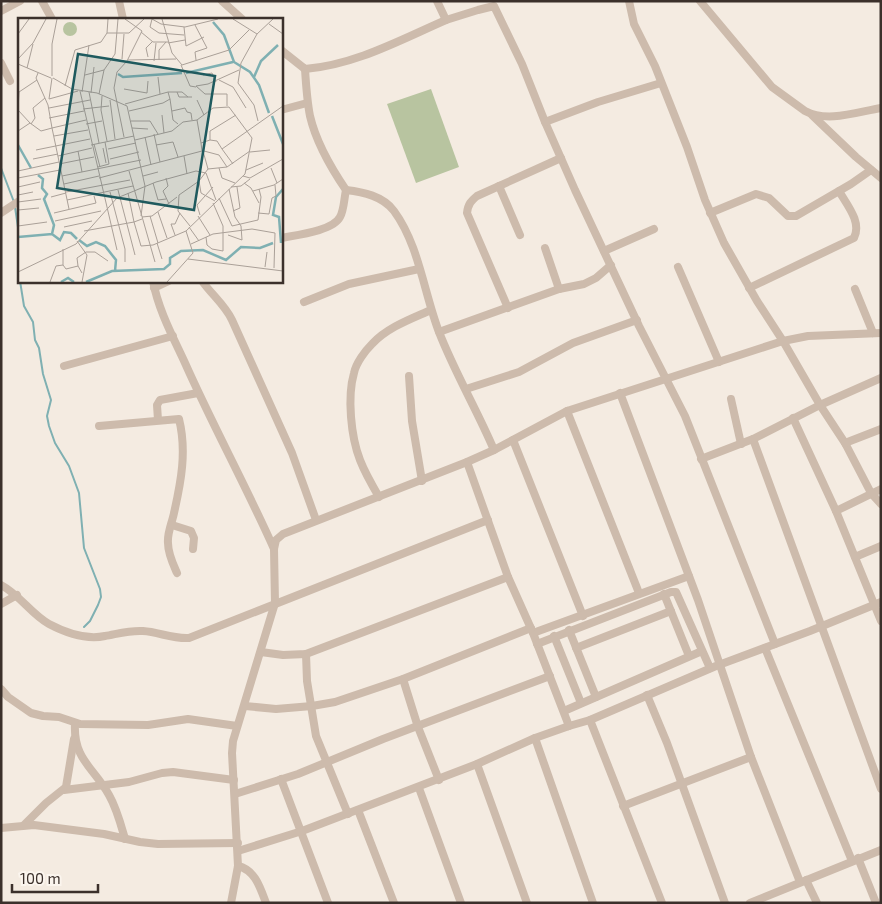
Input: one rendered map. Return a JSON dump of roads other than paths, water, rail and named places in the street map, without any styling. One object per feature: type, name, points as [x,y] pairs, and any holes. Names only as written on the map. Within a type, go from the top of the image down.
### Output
[{"type":"street","points":[[1,11],[20,1]]},
{"type":"street","points":[[42,1],[51,18]]},
{"type":"street","points":[[119,1],[123,18]]},
{"type":"street","points":[[222,1],[241,18]]},
{"type":"street","points":[[437,1],[446,20]]},
{"type":"street","points":[[629,1],[634,24],[655,66],[710,213],[728,251],[820,405],[845,442],[871,493],[881,504]]},
{"type":"street","points":[[700,1],[772,87],[788,100],[811,114],[881,178]]},
{"type":"street","points":[[305,70],[327,67],[353,60],[446,20],[494,4],[604,252],[685,416],[775,644]]},
{"type":"street","points":[[282,51],[305,70],[307,103],[313,128],[346,190],[341,214],[334,224],[325,229],[282,238]]},
{"type":"street","points":[[1,63],[10,81]]},
{"type":"street","points":[[545,122],[598,102],[662,83]]},
{"type":"street","points":[[282,110],[307,103]]},
{"type":"street","points":[[811,114],[826,117],[881,108]]},
{"type":"street","points":[[508,308],[467,213],[470,202],[478,196],[561,158]]},
{"type":"street","points":[[710,213],[756,194],[769,198],[786,215],[794,216],[839,191],[871,170]]},
{"type":"street","points":[[499,186],[520,235]]},
{"type":"street","points":[[346,190],[374,196],[393,209],[408,236],[439,332],[494,450]]},
{"type":"street","points":[[749,288],[854,238],[857,231],[855,220],[839,191]]},
{"type":"street","points":[[1,213],[18,202]]},
{"type":"street","points":[[604,252],[654,229]]},
{"type":"street","points":[[544,248],[559,289]]},
{"type":"street","points":[[439,332],[559,289],[584,284],[611,266]]},
{"type":"street","points":[[678,267],[719,362]]},
{"type":"street","points":[[304,302],[349,284],[419,269]]},
{"type":"street","points":[[203,282],[214,297],[224,306],[232,320],[292,454],[316,520]]},
{"type":"street","points":[[153,285],[198,393],[274,549]]},
{"type":"street","points":[[232,903],[238,866],[238,847],[232,753],[237,726],[275,603],[274,549],[276,540],[283,534],[316,520],[422,481],[467,462],[494,450],[567,411],[783,341],[808,336],[877,333],[855,289]]},
{"type":"street","points":[[379,497],[363,468],[356,447],[351,412],[353,376],[357,365],[378,338],[402,323],[432,310]]},
{"type":"street","points":[[466,389],[519,372],[573,343],[637,320]]},
{"type":"street","points":[[64,366],[173,336]]},
{"type":"street","points":[[409,376],[412,421],[422,481]]},
{"type":"street","points":[[701,459],[753,439],[820,405],[881,378]]},
{"type":"street","points":[[158,420],[157,405],[160,400],[198,393]]},
{"type":"street","points":[[620,393],[721,664],[751,757],[803,881],[817,903]]},
{"type":"street","points":[[731,399],[741,444]]},
{"type":"street","points":[[567,411],[639,593]]},
{"type":"street","points":[[99,426],[178,418],[182,437],[183,460],[179,494],[168,543],[171,560],[177,573]]},
{"type":"street","points":[[793,418],[877,603],[881,621]]},
{"type":"street","points":[[845,442],[881,429]]},
{"type":"street","points":[[753,439],[881,789]]},
{"type":"street","points":[[513,440],[583,616]]},
{"type":"street","points":[[467,462],[508,577],[532,630],[569,726]]},
{"type":"street","points":[[836,511],[881,488]]},
{"type":"street","points":[[1,585],[17,595],[38,617],[52,626],[78,636],[96,637],[138,631],[175,638],[189,638],[488,520]]},
{"type":"street","points":[[172,525],[191,531],[194,538],[193,548]]},
{"type":"street","points":[[855,557],[881,546]]},
{"type":"street","points":[[244,706],[276,709],[312,706],[352,697],[532,630],[583,616],[639,593],[689,576]]},
{"type":"street","points":[[261,652],[282,655],[306,654],[508,577]]},
{"type":"street","points":[[537,644],[664,594],[676,592],[710,668]]},
{"type":"street","points":[[664,594],[689,656]]},
{"type":"street","points":[[1,604],[17,595]]},
{"type":"street","points":[[1,828],[24,825],[104,834],[158,844],[238,847],[302,831],[389,797],[439,780],[535,738],[590,720],[710,668],[877,603]]},
{"type":"street","points":[[576,648],[671,611]]},
{"type":"street","points":[[569,630],[596,697]]},
{"type":"street","points":[[554,636],[581,703]]},
{"type":"street","points":[[765,648],[855,860],[876,903]]},
{"type":"street","points":[[564,711],[702,650]]},
{"type":"street","points":[[306,654],[316,736],[320,750],[348,814]]},
{"type":"street","points":[[235,794],[281,779],[550,676]]},
{"type":"street","points":[[403,679],[418,727],[439,780]]},
{"type":"street","points":[[1,689],[8,697],[31,713],[62,718],[75,724],[148,725],[188,719],[237,726]]},
{"type":"street","points":[[646,695],[682,784],[725,903]]},
{"type":"street","points":[[590,720],[662,903]]},
{"type":"street","points":[[24,825],[46,803],[64,790],[68,784],[75,724]]},
{"type":"street","points":[[74,735],[76,744],[86,764],[109,795],[125,839]]},
{"type":"street","points":[[535,738],[593,903]]},
{"type":"street","points":[[623,806],[751,757]]},
{"type":"street","points":[[477,764],[527,903]]},
{"type":"street","points":[[64,790],[102,786],[173,772],[234,780]]},
{"type":"street","points":[[281,779],[328,903]]},
{"type":"street","points":[[418,788],[461,903]]},
{"type":"street","points":[[358,810],[394,903]]},
{"type":"street","points":[[750,903],[762,901],[803,881],[881,850]]},
{"type":"street","points":[[238,866],[245,868],[252,874],[266,903]]},
{"type":"waterway","points":[[1,168],[14,202]]},
{"type":"waterway","points":[[15,207],[18,227]]},
{"type":"waterway","points":[[20,282],[24,306],[33,322],[35,340],[39,348],[43,374],[51,400],[47,416],[49,426],[55,443],[69,466],[79,493],[84,548],[100,589],[101,597],[98,605],[90,621],[84,627]]}]
